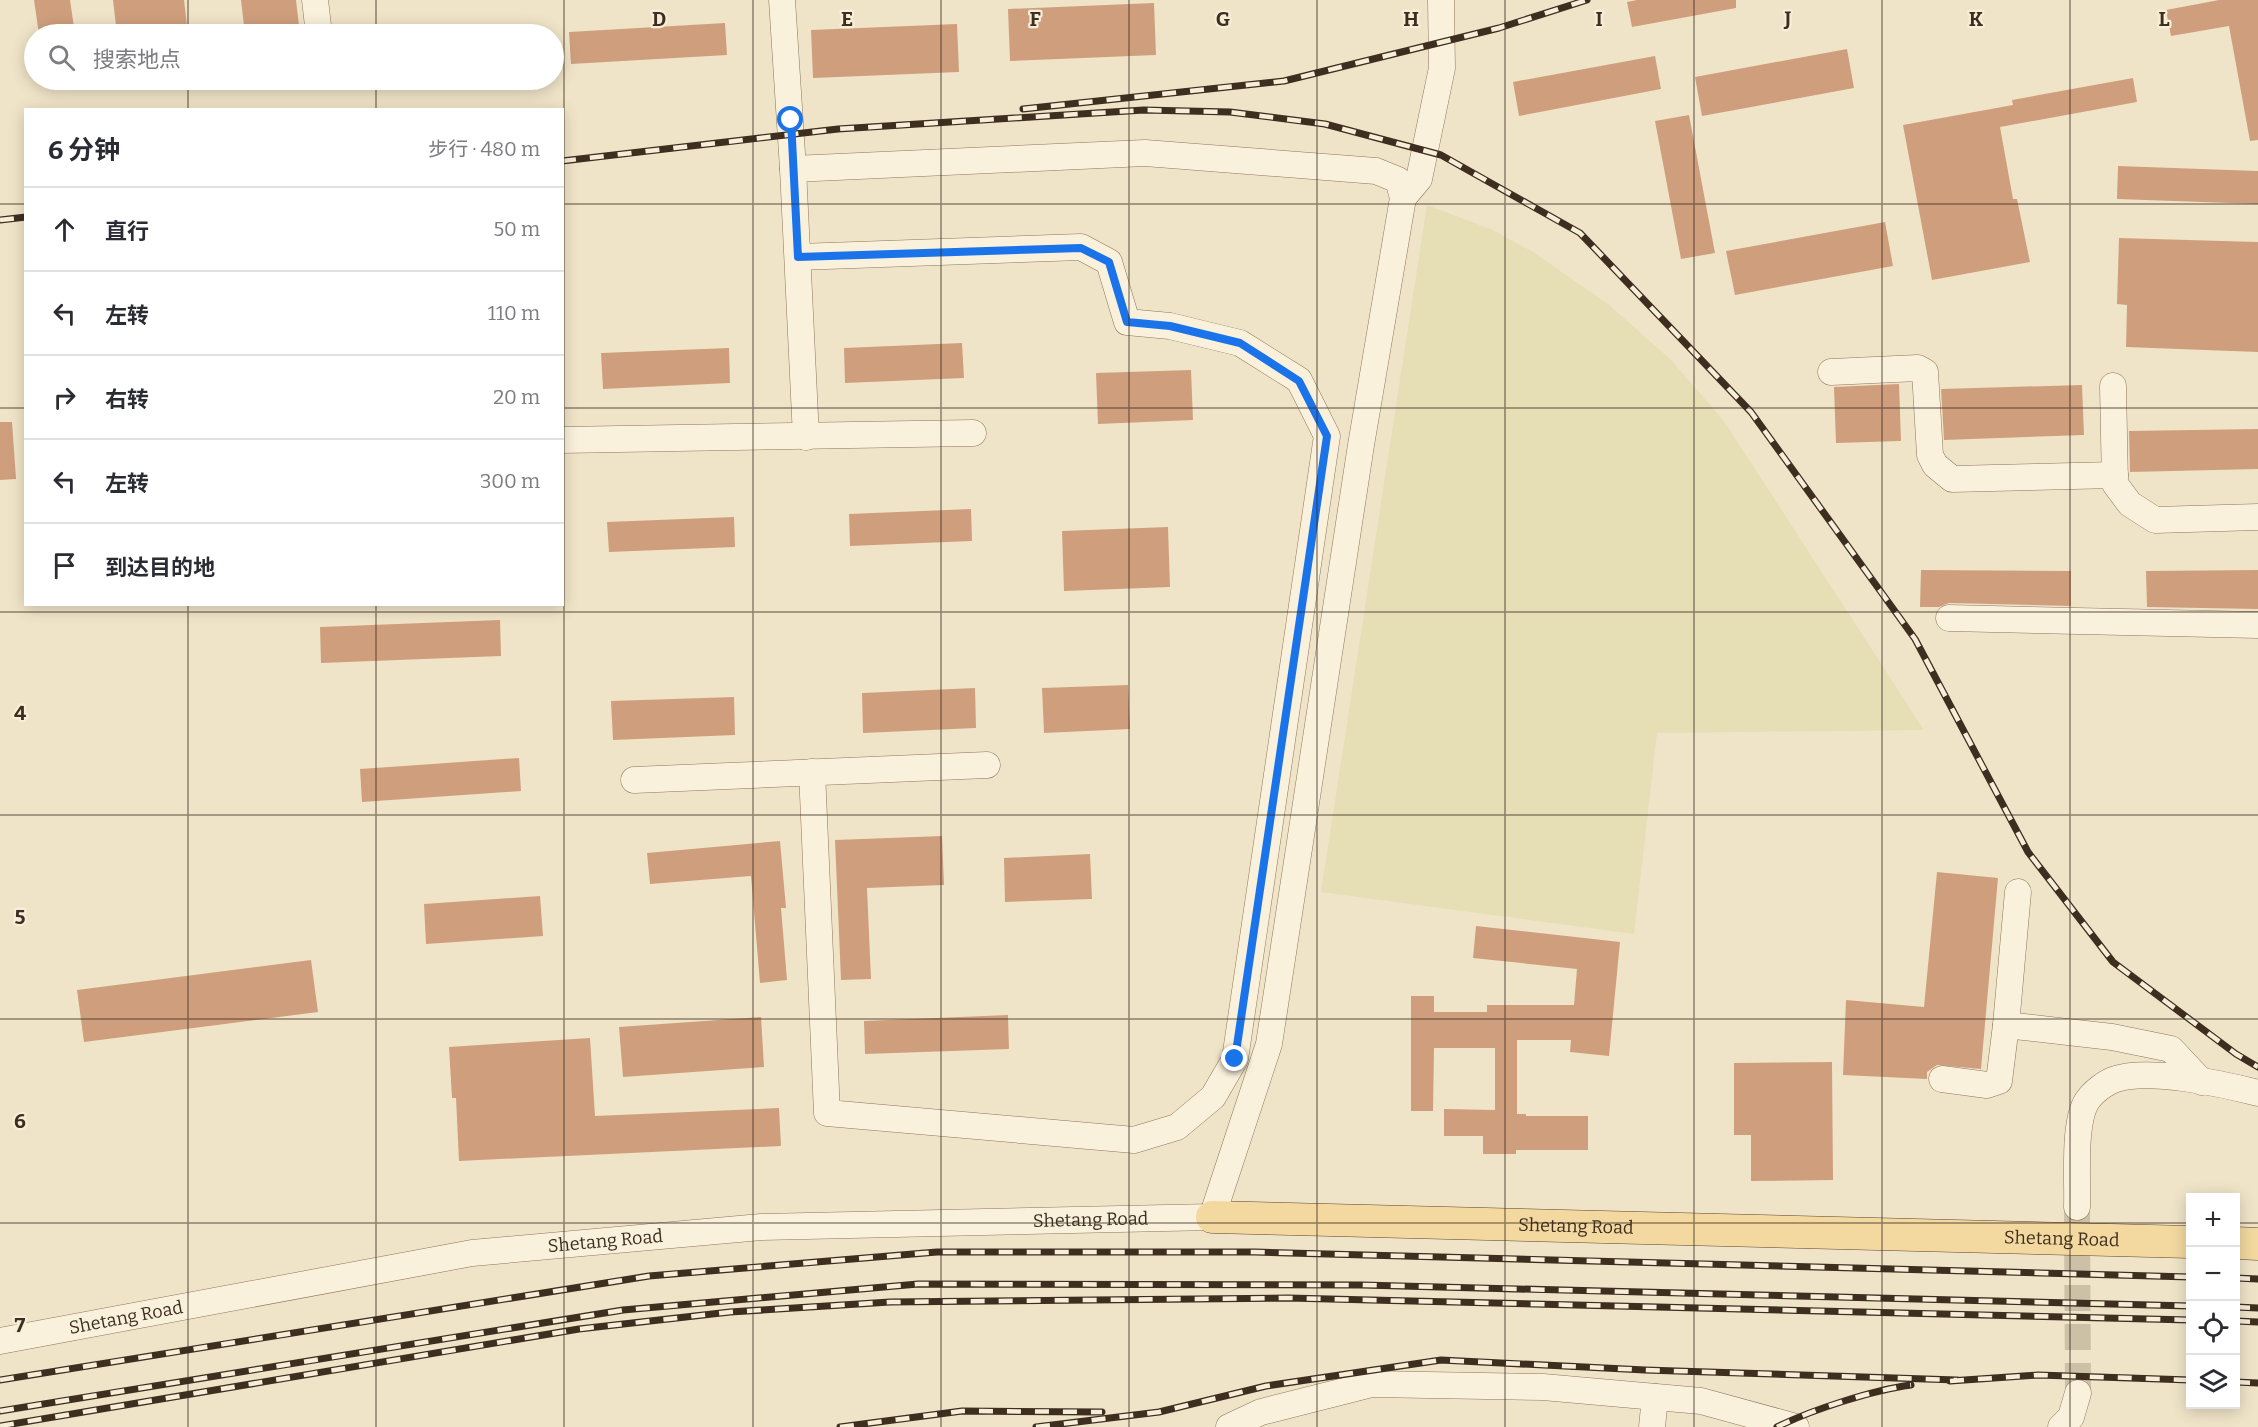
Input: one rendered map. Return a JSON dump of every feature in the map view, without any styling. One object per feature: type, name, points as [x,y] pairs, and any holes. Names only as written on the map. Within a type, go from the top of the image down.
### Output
[{"type":"main road","name":"Shetang Road","points":[[1212,1217],[2186,1242]]},
{"type":"main road","points":[[2240,1243],[2258,1244]]},
{"type":"street","points":[[315,0],[318,24]]},
{"type":"street","points":[[782,0],[798,257],[806,436]]},
{"type":"street","points":[[1402,198],[1419,179],[1442,68],[1441,0]]},
{"type":"street","points":[[793,169],[1145,153],[1376,171],[1398,180],[1402,198],[1361,445],[1269,1044],[1212,1217]]},
{"type":"street","points":[[798,257],[1081,248],[1109,262],[1127,322],[1170,326],[1240,343],[1299,381],[1327,436],[1235,1059],[1213,1097],[1177,1127],[1134,1140],[827,1113],[812,772]]},
{"type":"street","points":[[1831,372],[1918,368],[1925,372],[1930,455],[1935,465],[1952,479],[2115,475]]},
{"type":"street","points":[[2113,386],[2115,484],[2130,504],[2155,520],[2258,517]]},
{"type":"street","points":[[564,440],[973,434]]},
{"type":"street","points":[[1949,618],[2258,625]]},
{"type":"street","points":[[634,780],[987,765]]},
{"type":"street","points":[[1942,1079],[1987,1085],[1999,1081],[2018,892]]},
{"type":"street","points":[[2006,1025],[2112,1037],[2171,1049],[2202,1082]]},
{"type":"street","points":[[2077,1207],[2080,1123],[2086,1102],[2099,1089],[2115,1079],[2140,1075],[2202,1082],[2258,1093]]},
{"type":"street","name":"Shetang Road","points":[[0,1341],[472,1253],[761,1227],[1212,1217]]},
{"type":"street","points":[[1229,1427],[1261,1412],[1372,1384],[1543,1387],[1701,1401],[1796,1427]]},
{"type":"street","points":[[2061,1427],[2072,1417],[2078,1393]]},
{"type":"street","points":[[1652,1427],[1655,1397]]},
{"type":"shaded area","points":[[1427,205],[1493,230],[1533,252],[1608,304],[1670,359],[1724,421],[1924,730],[1657,733],[1634,934],[1321,892]]},
{"type":"building","points":[[34,0],[70,0],[74,24],[38,24]]},
{"type":"building","points":[[113,0],[184,0],[187,24],[116,24]]},
{"type":"building","points":[[241,0],[296,0],[299,24],[244,24]]},
{"type":"building","points":[[1637,0],[1736,0],[1736,8],[1632,27],[1627,2]]},
{"type":"building","points":[[2219,0],[2258,0],[2258,140],[2250,141],[2229,26],[2171,36],[2166,10]]},
{"type":"building","points":[[1154,3],[1156,55],[1010,61],[1008,9]]},
{"type":"building","points":[[725,23],[727,55],[571,64],[569,32]]},
{"type":"building","points":[[957,24],[959,72],[813,78],[811,30]]},
{"type":"building","points":[[1847,49],[1854,88],[1702,116],[1695,77]]},
{"type":"building","points":[[1655,56],[1661,89],[1519,116],[1513,82]]},
{"type":"building","points":[[2133,78],[2137,102],[2000,127],[2013,199],[2017,199],[2030,262],[1932,280],[1903,125],[2013,105],[2012,100]]},
{"type":"building","points":[[1689,115],[1715,253],[1681,259],[1655,121]]},
{"type":"building","points":[[2118,166],[2258,171],[2258,204],[2117,199]]},
{"type":"building","points":[[1885,222],[1893,266],[1735,295],[1726,251]]},
{"type":"building","points":[[2119,238],[2258,242],[2258,352],[2126,347],[2127,305],[2117,304]]},
{"type":"building","points":[[962,343],[964,378],[845,383],[844,348]]},
{"type":"building","points":[[729,348],[730,383],[603,389],[601,353]]},
{"type":"building","points":[[1191,370],[1193,420],[1098,424],[1096,373]]},
{"type":"building","points":[[1899,384],[1901,441],[1836,443],[1834,387]]},
{"type":"building","points":[[2082,385],[2084,435],[1944,440],[1941,389]]},
{"type":"building","points":[[0,422],[12,422],[16,479],[0,480]]},
{"type":"building","points":[[2258,429],[2258,469],[2130,472],[2129,431]]},
{"type":"building","points":[[971,509],[972,541],[850,546],[849,514]]},
{"type":"building","points":[[734,517],[735,547],[609,552],[607,522]]},
{"type":"building","points":[[1168,527],[1170,587],[1064,591],[1062,531]]},
{"type":"building","points":[[1921,570],[2071,571],[2071,606],[1949,603],[1939,607],[1920,607]]},
{"type":"building","points":[[2258,570],[2258,609],[2147,607],[2146,571]]},
{"type":"building","points":[[500,620],[501,656],[321,663],[320,627]]},
{"type":"building","points":[[1128,685],[1130,729],[1044,733],[1042,688]]},
{"type":"building","points":[[975,688],[976,728],[863,733],[862,693]]},
{"type":"building","points":[[734,697],[735,735],[613,740],[611,701]]},
{"type":"building","points":[[519,758],[521,791],[362,802],[360,769]]},
{"type":"building","points":[[942,836],[944,885],[867,888],[871,979],[841,980],[835,840]]},
{"type":"building","points":[[780,841],[786,908],[781,908],[787,980],[760,983],[751,876],[650,884],[647,853]]},
{"type":"building","points":[[1090,854],[1092,899],[1005,902],[1004,858]]},
{"type":"building","points":[[1937,872],[1998,878],[1981,1069],[1937,1065],[1927,1072],[1927,1079],[1843,1075],[1846,1000],[1924,1007]]},
{"type":"building","points":[[540,896],[543,936],[426,944],[424,904]]},
{"type":"building","points":[[1476,926],[1620,942],[1609,1056],[1570,1052],[1571,1040],[1517,1040],[1517,1114],[1588,1116],[1588,1150],[1516,1150],[1516,1154],[1483,1154],[1483,1136],[1444,1136],[1444,1109],[1495,1110],[1495,1048],[1434,1048],[1433,1111],[1411,1111],[1411,996],[1434,996],[1434,1012],[1487,1012],[1487,1005],[1574,1005],[1577,969],[1473,958]]},
{"type":"building","points":[[311,960],[318,1012],[84,1042],[77,990]]},
{"type":"building","points":[[1008,1015],[1009,1049],[865,1054],[864,1021]]},
{"type":"building","points":[[761,1017],[764,1067],[623,1077],[619,1027]]},
{"type":"building","points":[[590,1038],[595,1116],[779,1108],[781,1146],[459,1161],[456,1098],[452,1098],[449,1047]]},
{"type":"building","points":[[1832,1062],[1833,1180],[1751,1181],[1751,1135],[1734,1135],[1734,1063]]},
{"type":"tunnel","points":[[2077,1207],[2078,1393]]},
{"type":"railway","points":[[1023,109],[1284,81],[1499,28],[1587,0]]},
{"type":"railway","points":[[564,161],[838,129],[1144,110],[1230,112],[1325,124],[1441,155],[1580,233],[1751,412],[1915,639],[2028,852],[2113,962],[2236,1054],[2258,1067]]},
{"type":"railway","points":[[0,220],[24,217]]},
{"type":"railway","points":[[0,1380],[649,1276],[937,1252],[1255,1252],[2186,1277]]},
{"type":"railway","points":[[2240,1278],[2258,1279]]},
{"type":"railway","points":[[0,1411],[623,1310],[918,1284],[1362,1285],[2186,1306]]},
{"type":"railway","points":[[0,1426],[579,1329],[730,1312],[890,1302],[1288,1298],[2186,1320]]},
{"type":"railway","points":[[2240,1307],[2258,1308]]},
{"type":"railway","points":[[2240,1321],[2258,1322]]},
{"type":"railway","points":[[1036,1427],[1159,1412],[1266,1386],[1441,1360],[1645,1370],[1957,1380]]},
{"type":"railway","points":[[1950,1381],[2038,1375],[2186,1380]]},
{"type":"railway","points":[[2240,1382],[2258,1383]]},
{"type":"railway","points":[[1777,1427],[1843,1402],[1879,1391],[1911,1385]]},
{"type":"railway","points":[[840,1427],[962,1411],[1102,1412]]},
{"type":"route","points":[[791,120],[798,257],[1081,248],[1109,262],[1127,322],[1170,326],[1240,343],[1299,381],[1327,436],[1235,1059]]}]
